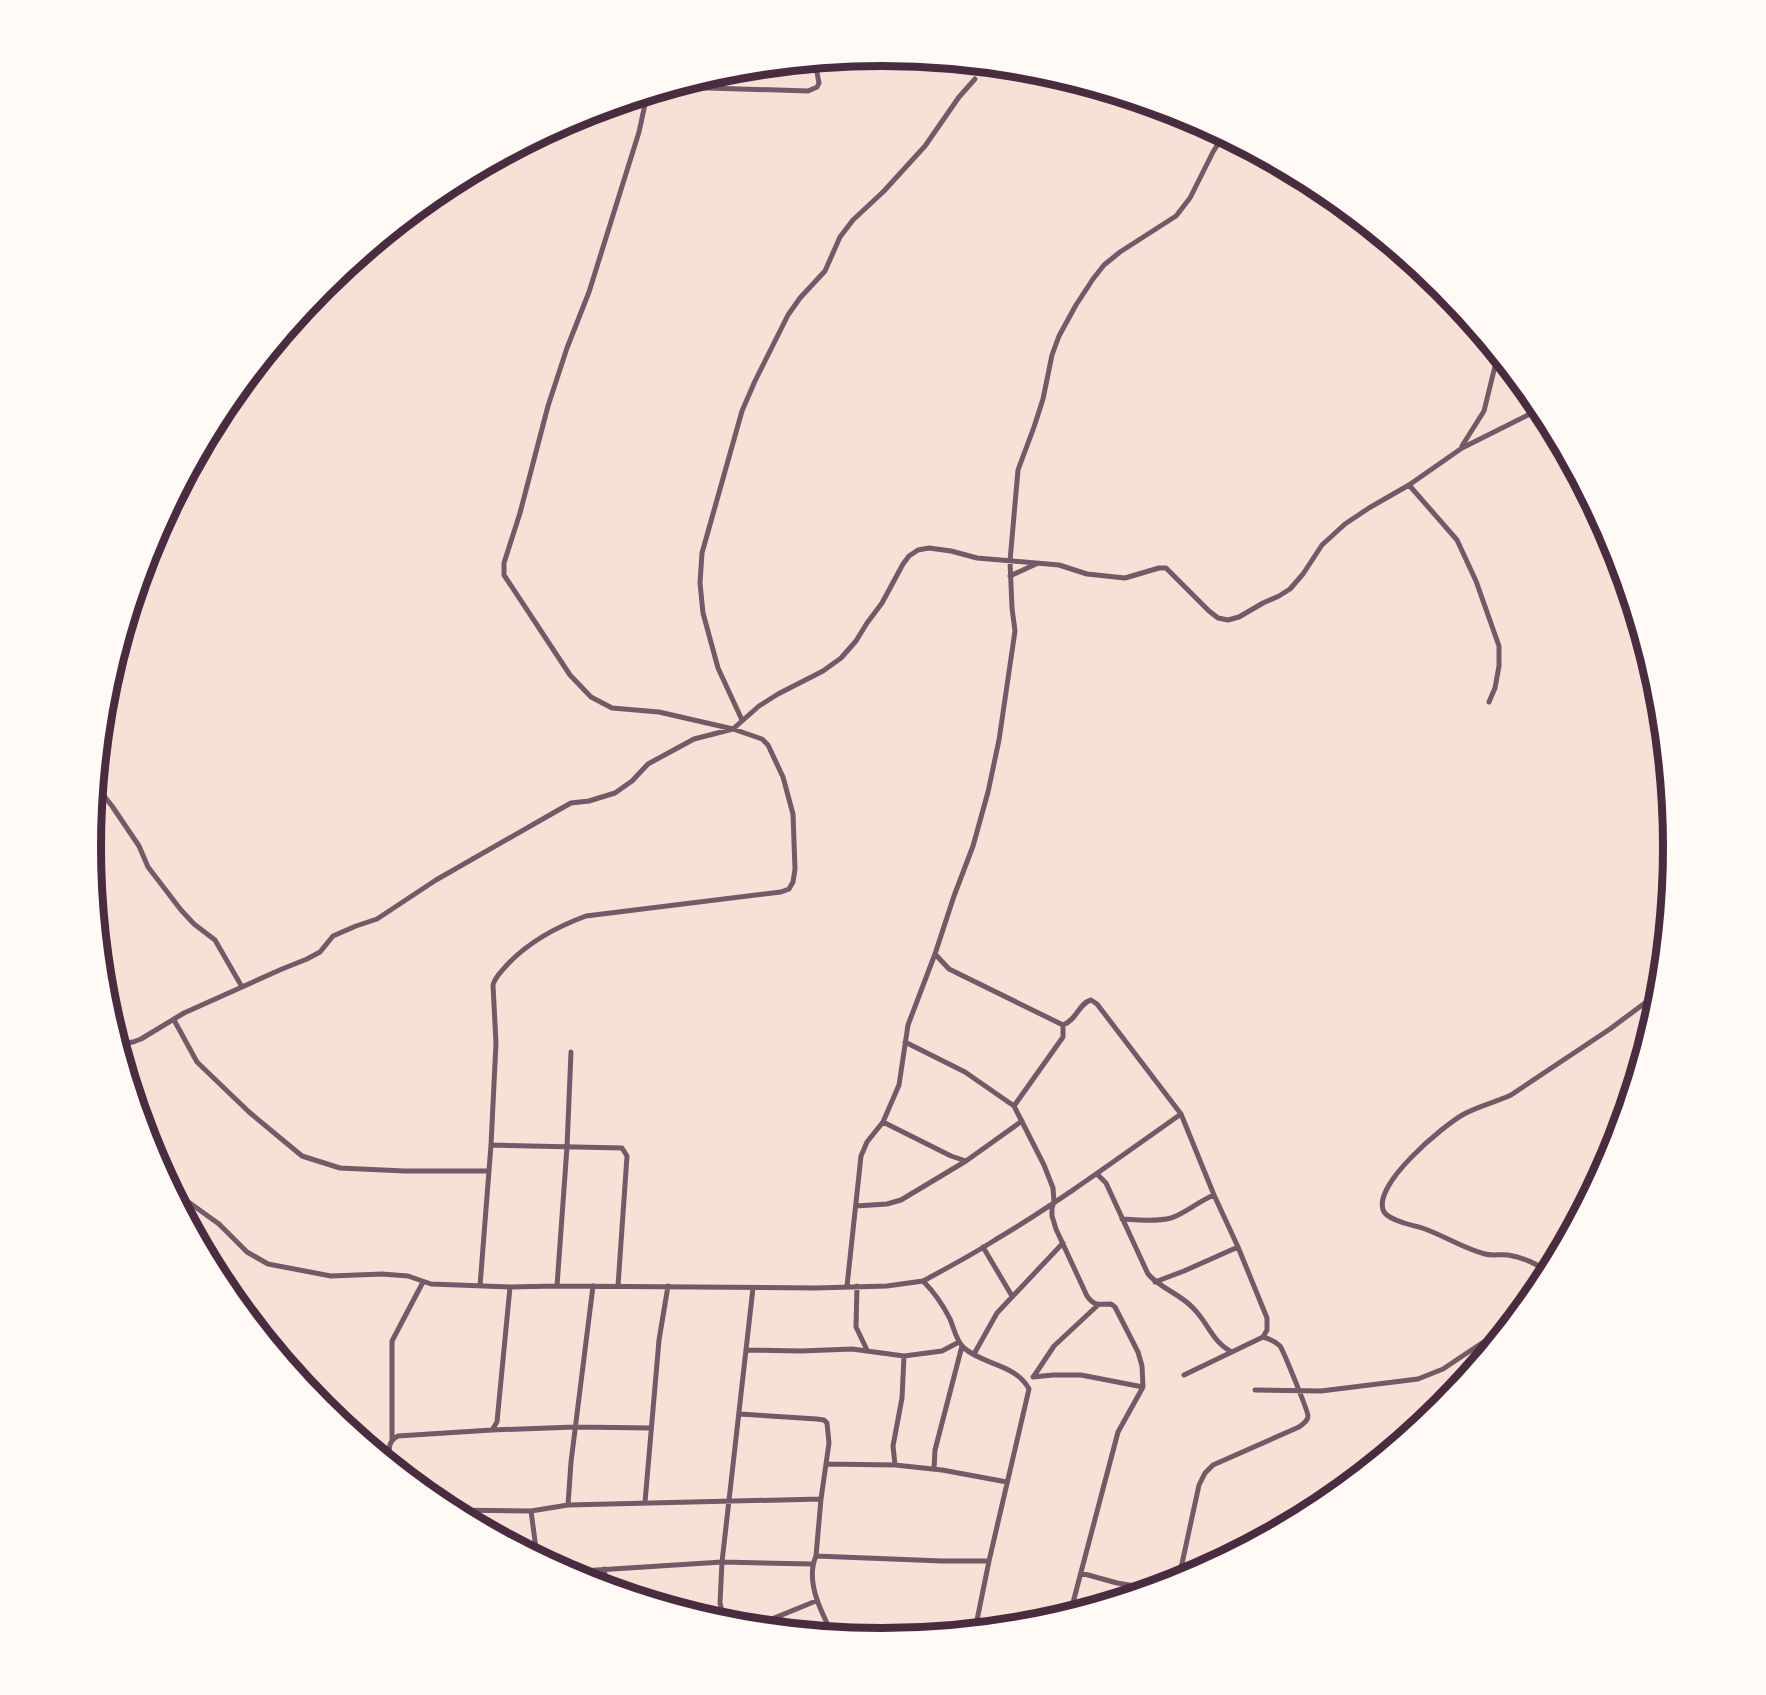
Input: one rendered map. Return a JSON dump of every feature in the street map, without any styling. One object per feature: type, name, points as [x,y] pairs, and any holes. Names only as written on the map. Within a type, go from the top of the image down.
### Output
[{"type":"street","points":[[703,88],[808,91],[817,87],[819,83],[816,70]]},
{"type":"street","points":[[742,720],[718,668],[703,613],[700,583],[702,553],[742,411],[754,381],[788,315],[825,271],[840,237],[853,220],[884,191],[925,146],[959,97],[975,79]]},
{"type":"street","points":[[480,1286],[496,1043],[494,979],[516,955],[538,938],[562,925],[586,916],[781,892],[789,889],[793,882],[795,869],[793,814],[783,777],[768,745],[762,739],[733,729],[659,712],[612,708],[591,697],[570,675],[504,575],[504,563],[520,513],[548,406],[589,292],[639,132],[645,103]]},
{"type":"street","points":[[847,1286],[861,1156],[867,1142],[883,1122],[899,1085],[908,1025],[974,846],[988,792],[999,740],[1015,631],[1010,561],[1018,470],[1043,399],[1052,356],[1059,336],[1076,304],[1104,265],[1176,216],[1191,198],[1219,142]]},
{"type":"street","points":[[1462,448],[1484,411],[1496,363]]},
{"type":"street","points":[[126,1043],[141,1039],[184,1013],[320,952],[333,936],[377,919],[436,880],[562,807],[615,793],[632,782],[648,764],[663,755],[694,739],[733,729],[759,706],[823,671],[841,658],[856,641],[882,603],[903,564],[918,550],[929,548],[976,558],[1059,565],[1087,574],[1125,578],[1166,568],[1209,611],[1218,618],[1228,620],[1239,617],[1290,589],[1322,545],[1345,524],[1409,485],[1462,448],[1533,413]]},
{"type":"street","points":[[1409,485],[1457,540],[1476,581],[1498,646],[1499,666],[1495,688],[1489,702]]},
{"type":"street","points":[[1010,576],[1038,563]]},
{"type":"street","points":[[103,795],[139,846],[148,867],[181,910],[194,924],[215,940],[242,987]]},
{"type":"street","points":[[936,954],[949,969],[1064,1025]]},
{"type":"street","points":[[1064,1025],[1073,1020],[1086,1001],[1091,1000],[1097,1004],[1181,1114],[1267,1318],[1267,1330],[1263,1337],[1184,1375]]},
{"type":"street","points":[[1542,1268],[1521,1258],[1485,1254],[1429,1230],[1388,1216],[1382,1204],[1384,1196],[1390,1184],[1426,1141],[1466,1113],[1511,1095],[1610,1029],[1649,1000]]},
{"type":"street","points":[[174,1020],[197,1062],[249,1112],[302,1156],[340,1168],[489,1172]]},
{"type":"street","points":[[1014,1106],[1063,1037],[1064,1025]]},
{"type":"street","points":[[905,1042],[965,1072],[1014,1106],[1053,1188],[1052,1216],[1087,1296],[1092,1303],[1111,1304],[1140,1359],[1143,1387],[1118,1432],[1072,1605]]},
{"type":"street","points":[[557,1286],[571,1052]]},
{"type":"street","points":[[186,1200],[219,1224],[247,1252],[268,1264],[331,1276],[382,1274],[408,1276],[423,1282],[442,1285],[510,1287],[887,1286],[923,1281],[983,1247],[1097,1174],[1181,1114]]},
{"type":"street","points":[[856,1206],[887,1204],[901,1200],[966,1161],[1022,1121]]},
{"type":"street","points":[[883,1122],[951,1156],[966,1161]]},
{"type":"street","points":[[491,1145],[622,1148],[627,1156],[618,1286]]},
{"type":"street","points":[[1097,1174],[1106,1183],[1148,1274],[1155,1282],[1185,1300],[1196,1310],[1214,1338],[1232,1352]]},
{"type":"street","points":[[1122,1219],[1171,1218],[1214,1195]]},
{"type":"street","points":[[974,1354],[997,1313],[1063,1242]]},
{"type":"street","points":[[983,1247],[1012,1296]]},
{"type":"street","points":[[1155,1282],[1238,1247]]},
{"type":"street","points":[[923,1281],[932,1290],[961,1344],[974,1354],[1012,1372],[1025,1381],[1029,1389],[976,1623]]},
{"type":"street","points":[[390,1453],[392,1439],[392,1341],[423,1282]]},
{"type":"street","points":[[568,1505],[592,1286]]},
{"type":"street","points":[[645,1502],[659,1340],[668,1286]]},
{"type":"street","points":[[857,1286],[856,1327],[867,1350]]},
{"type":"street","points":[[492,1430],[497,1422],[510,1287]]},
{"type":"street","points":[[722,1612],[720,1603],[722,1562],[753,1288]]},
{"type":"street","points":[[1033,1377],[1054,1346],[1098,1305]]},
{"type":"street","points":[[1255,1390],[1336,1390],[1418,1379],[1443,1369],[1493,1336]]},
{"type":"street","points":[[1181,1571],[1200,1485],[1205,1473],[1213,1465],[1299,1427],[1308,1416],[1279,1344],[1263,1337]]},
{"type":"street","points":[[746,1350],[852,1349],[904,1356],[942,1351],[961,1344]]},
{"type":"street","points":[[934,1469],[935,1450],[961,1344]]},
{"type":"street","points":[[895,1465],[893,1446],[902,1398],[904,1356]]},
{"type":"street","points":[[1025,1381],[1033,1377],[1081,1375],[1143,1387]]},
{"type":"street","points":[[739,1414],[824,1420],[827,1423],[829,1443],[816,1556],[812,1564],[816,1601],[829,1627]]},
{"type":"street","points":[[392,1439],[398,1436],[492,1430],[575,1427],[651,1428]]},
{"type":"street","points":[[826,1464],[895,1465],[934,1469],[1007,1482]]},
{"type":"street","points":[[470,1510],[531,1511],[568,1505],[821,1499]]},
{"type":"street","points":[[531,1511],[536,1547]]},
{"type":"street","points":[[816,1556],[989,1561]]},
{"type":"street","points":[[585,1570],[722,1562],[812,1564]]},
{"type":"street","points":[[604,1569],[606,1578]]},
{"type":"street","points":[[1081,1573],[1138,1586]]},
{"type":"street","points":[[769,1620],[816,1601]]}]
